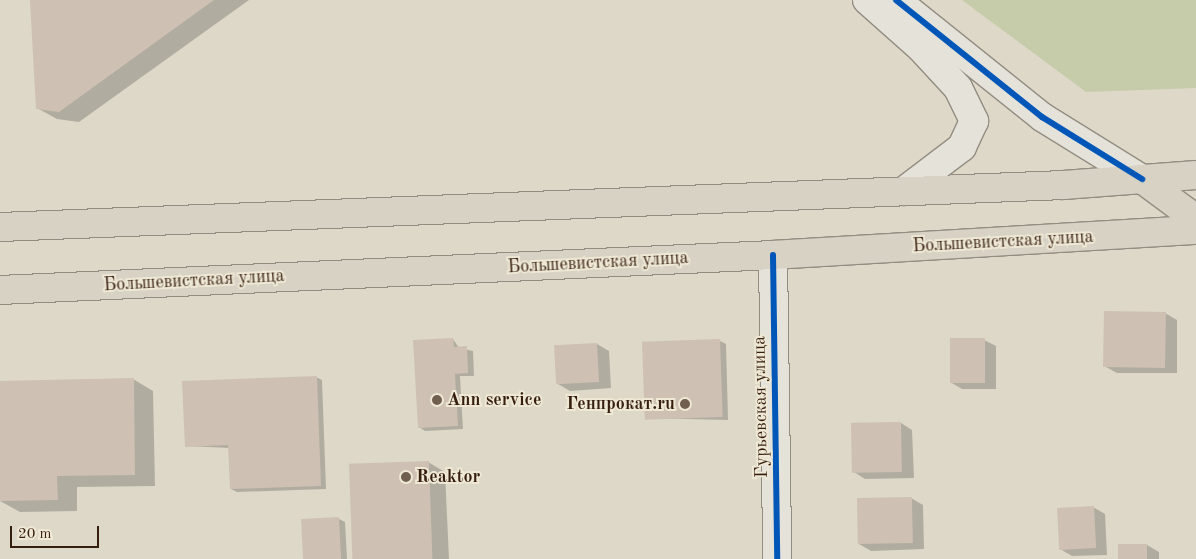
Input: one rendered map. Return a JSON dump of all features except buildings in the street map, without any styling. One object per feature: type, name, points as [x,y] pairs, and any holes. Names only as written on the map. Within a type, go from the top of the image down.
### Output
[{"type":"main road","points":[[0,228],[904,191],[1142,179],[1196,174]]},
{"type":"main road","points":[[1142,179],[1196,219]]},
{"type":"main road","name":"Большевистская улица","points":[[0,290],[773,255],[1196,230]]},
{"type":"street","points":[[866,0],[921,48],[958,88],[974,121],[962,147],[944,166],[904,191]]},
{"type":"street","points":[[896,0],[1042,117],[1142,179]]},
{"type":"street","name":"Гурьевская улица","points":[[773,255],[777,559]]},
{"type":"green space","points":[[962,0],[1196,0],[1196,88],[1086,92]]},
{"type":"cycle path","points":[[896,0],[1042,117],[1142,179]]},
{"type":"cycle path","points":[[773,255],[777,559]]},
{"type":"place","name":"Ann service","points":[[437,400]]},
{"type":"place","name":"Генпрокат.ru","points":[[685,404]]},
{"type":"place","name":"Reaktor","points":[[406,477]]}]
